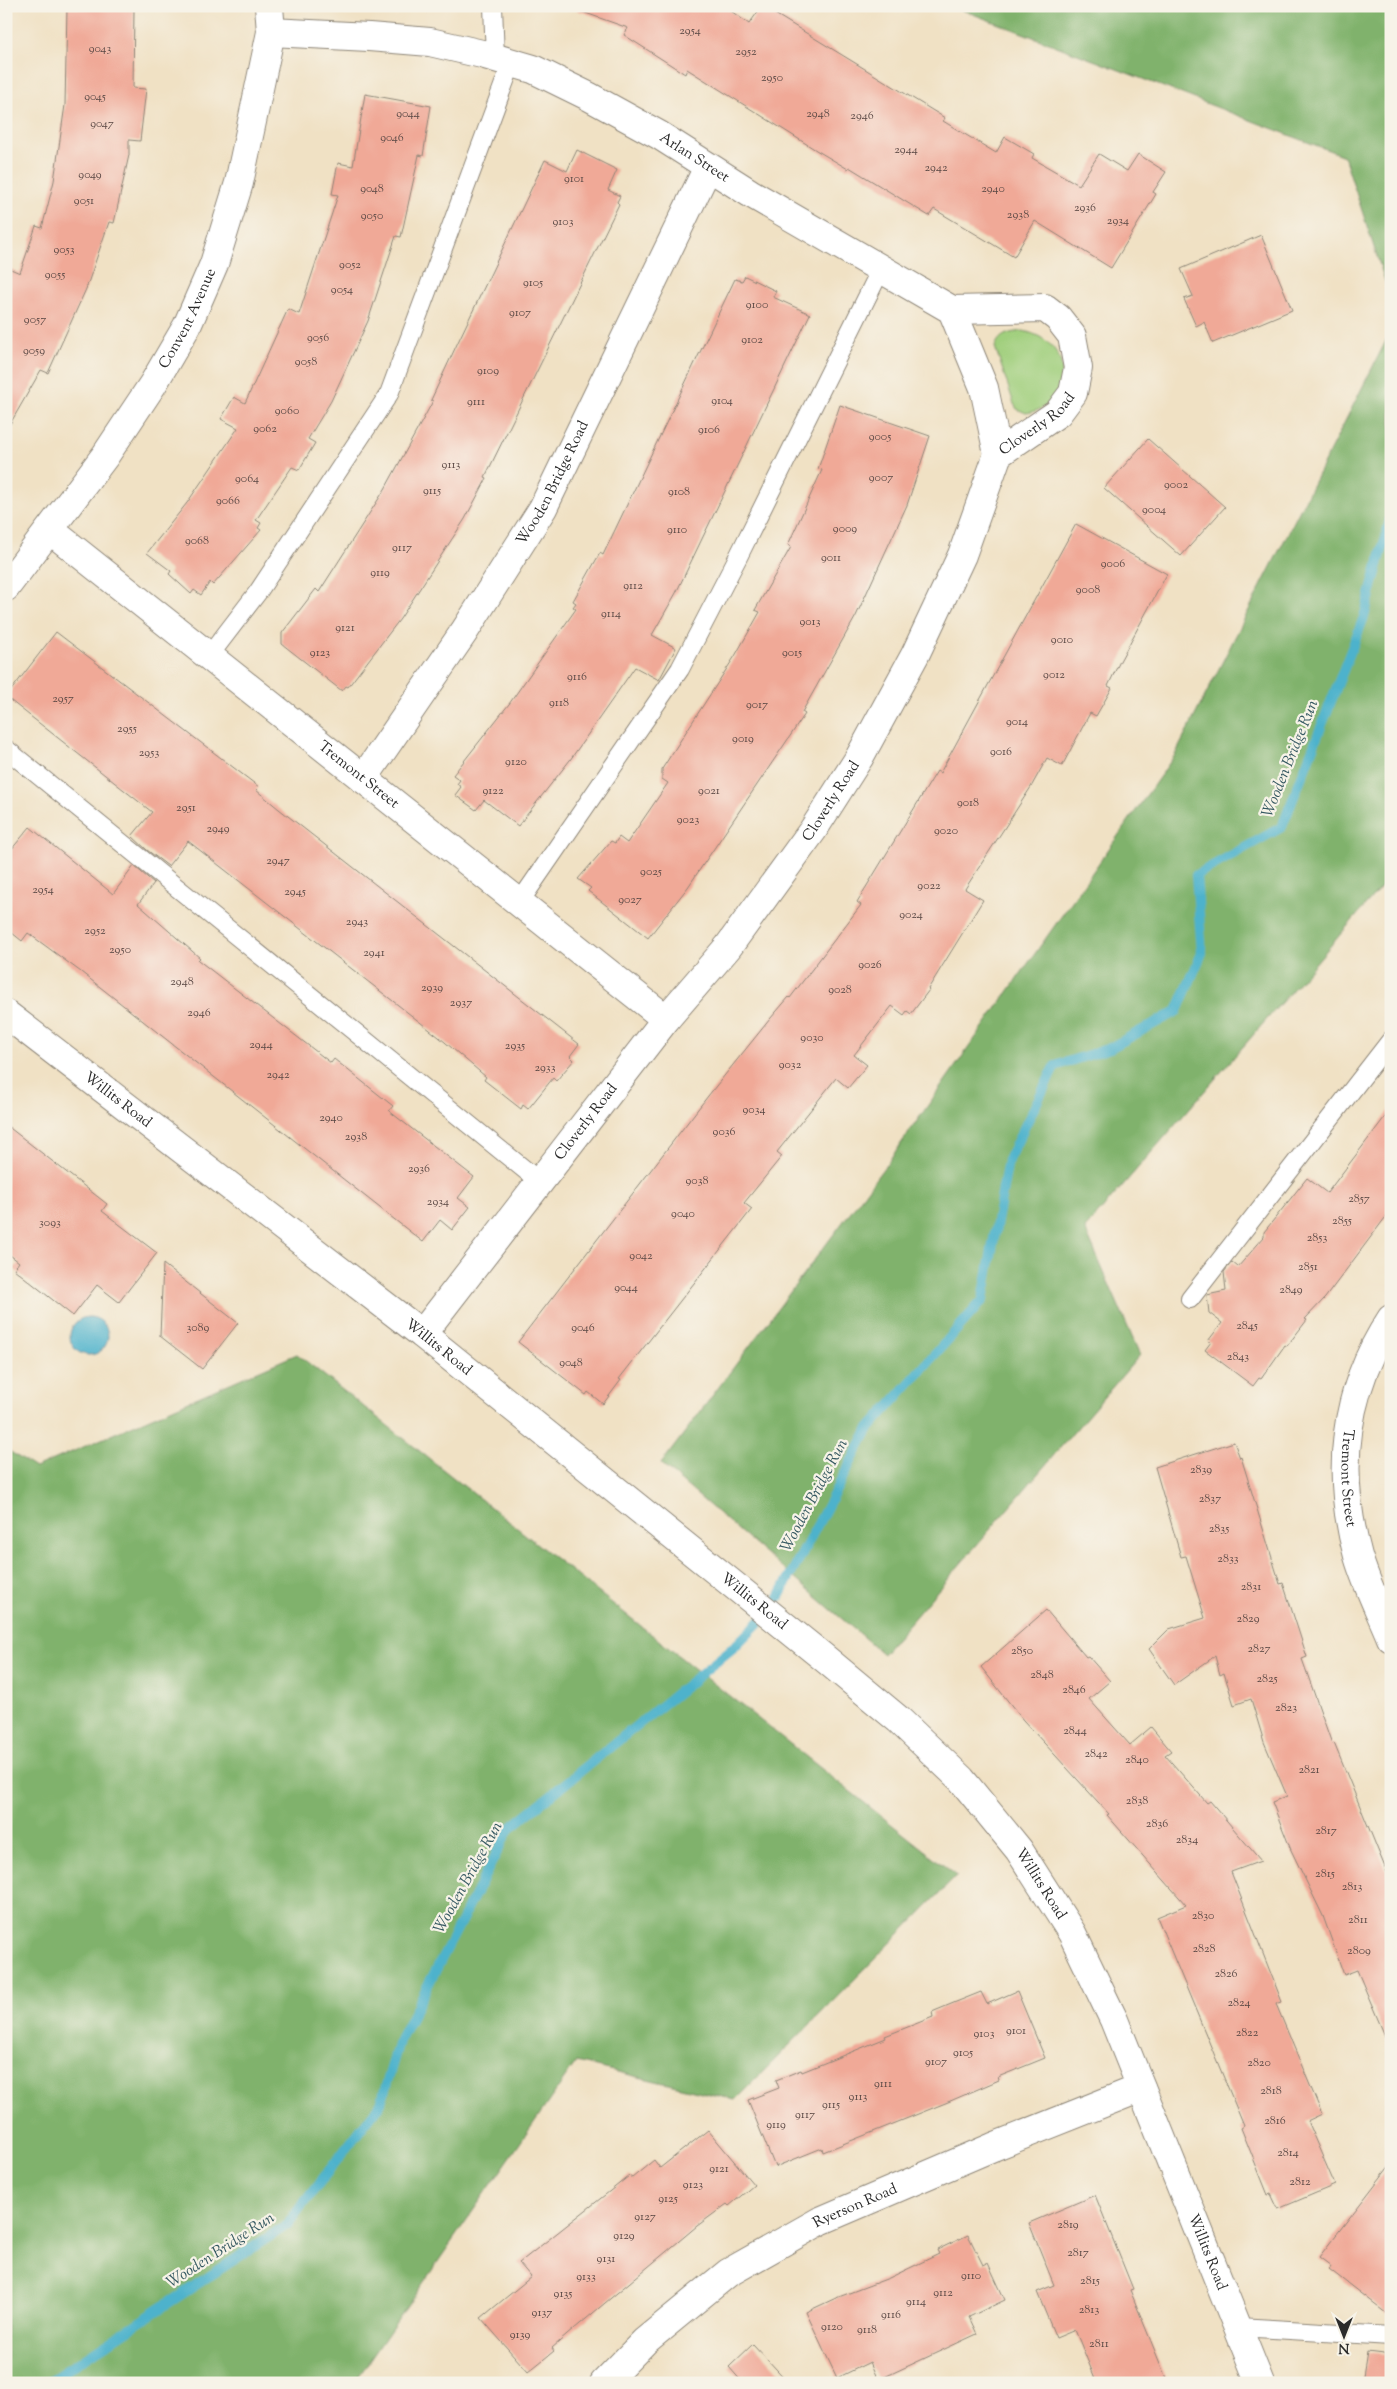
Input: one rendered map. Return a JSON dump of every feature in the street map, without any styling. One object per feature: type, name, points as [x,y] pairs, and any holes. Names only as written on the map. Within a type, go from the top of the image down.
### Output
[{"type":"street","name":"Arlan Street","points":[[270,19],[369,37],[430,42],[533,69],[588,96],[660,136],[708,167],[952,310]]},
{"type":"street","name":"Convent Avenue","points":[[6,587],[105,456],[153,384],[187,326],[214,264],[238,183],[270,19]]},
{"type":"street","name":"Wooden Bridge Road","points":[[363,779],[464,632],[543,508],[708,167]]},
{"type":"street","name":"Cloverly Road","points":[[422,1334],[666,1019],[728,947],[814,830],[859,758],[915,655],[962,555],[998,454],[1058,413],[1072,393],[1078,368],[1072,336],[1058,318],[1045,308],[952,310]]},
{"type":"street","points":[[952,310],[984,388],[998,454]]},
{"type":"street","name":"Tremont Street","points":[[50,530],[666,1019]]},
{"type":"street","name":"Willits Road","points":[[6,1014],[422,1334],[899,1720],[961,1779],[1019,1850],[1072,1933],[1114,2020],[1260,2383]]},
{"type":"street","name":"Tremont Street","points":[[1391,1319],[1375,1344],[1354,1400],[1345,1450],[1345,1487],[1358,1557],[1391,1638]]},
{"type":"street","name":"Ryerson Road","points":[[604,2383],[645,2341],[728,2274],[820,2221],[993,2147],[1142,2088]]},
{"type":"lane","points":[[209,656],[258,592],[389,394],[503,60],[493,6]]},
{"type":"lane","points":[[519,903],[680,668],[738,557],[881,269]]},
{"type":"lane","points":[[6,749],[540,1182]]},
{"type":"lane","points":[[1190,1299],[1391,1040]]},
{"type":"lane","points":[[1238,2327],[1391,2336]]},
{"type":"green space","points":[[952,6],[1391,6],[1391,299],[1344,156]]},
{"type":"green space","points":[[1023,331],[1041,337],[1053,348],[1060,360],[1062,374],[1060,388],[1053,400],[1041,408],[1026,413],[1017,409],[1014,404],[995,347],[1003,336]]},
{"type":"green space","points":[[1391,331],[1391,876],[1085,1229],[1140,1355],[883,1654],[661,1464],[888,1162],[1175,755]]},
{"type":"green space","points":[[297,1354],[957,1876],[735,2100],[576,2062],[354,2383],[6,2383],[6,1449],[35,1468]]},
{"type":"water","points":[[89,1317],[102,1323],[108,1336],[102,1349],[89,1355],[76,1349],[70,1336],[76,1323]]},
{"type":"building","points":[[578,6],[724,6],[749,24],[762,6],[945,118],[943,121],[996,153],[1005,137],[1034,154],[1032,158],[1079,185],[1099,154],[1127,171],[1138,154],[1166,172],[1153,192],[1156,194],[1111,268],[1035,221],[1014,257],[934,209],[929,216],[849,167],[848,169],[816,150],[687,69],[685,74],[624,35],[628,28],[577,10]]},
{"type":"building","points":[[67,8],[134,9],[133,88],[146,89],[140,141],[129,140],[129,155],[114,223],[109,222],[86,289],[48,373],[41,370],[6,431],[6,267],[20,273],[36,226],[42,228],[54,181],[65,105]]},
{"type":"building","points":[[365,94],[431,106],[423,156],[419,155],[401,237],[396,236],[368,321],[331,401],[308,439],[315,443],[299,470],[292,467],[256,520],[261,523],[258,528],[261,530],[213,585],[210,582],[201,595],[194,590],[191,594],[169,574],[171,571],[147,553],[187,503],[238,428],[221,419],[234,397],[245,403],[288,309],[299,314],[338,195],[332,194],[338,163],[353,166]]},
{"type":"building","points":[[577,150],[617,170],[608,190],[620,196],[617,202],[619,204],[485,477],[487,478],[465,519],[400,619],[348,687],[346,686],[342,691],[282,644],[282,633],[316,589],[319,592],[385,489],[433,401],[431,400],[545,160],[567,171]]},
{"type":"building","points":[[1261,235],[1292,310],[1213,343],[1204,322],[1196,326],[1184,299],[1193,296],[1181,269]]},
{"type":"building","points":[[745,276],[776,291],[773,297],[810,314],[676,593],[652,635],[676,648],[659,680],[635,667],[570,760],[518,826],[484,800],[476,810],[455,795],[461,787],[457,784],[460,780],[453,775],[509,704],[576,609],[573,607],[576,603],[573,601],[600,553],[603,555],[735,279],[742,281]]},
{"type":"building","points":[[840,405],[930,436],[907,505],[856,616],[802,712],[805,714],[688,887],[648,938],[588,891],[591,888],[578,879],[611,841],[615,843],[619,837],[627,843],[668,783],[662,779],[662,769],[735,656],[760,612],[755,610],[791,547],[788,545],[822,470],[818,469]]},
{"type":"building","points":[[1148,439],[1225,507],[1181,556],[1104,488]]},
{"type":"building","points":[[1076,524],[1167,574],[1120,661],[1108,686],[1112,688],[1096,716],[1090,713],[1062,766],[1047,758],[1031,787],[965,889],[983,900],[929,990],[911,1014],[907,1011],[904,1015],[892,1006],[854,1055],[867,1065],[848,1088],[836,1078],[777,1152],[782,1156],[744,1203],[752,1209],[619,1379],[621,1380],[603,1404],[588,1392],[586,1395],[518,1342],[708,1096],[770,1019],[790,998],[861,905],[857,902],[937,771],[940,773]]},
{"type":"building","points":[[56,632],[259,787],[256,790],[279,809],[579,1044],[570,1056],[574,1060],[556,1081],[553,1078],[528,1109],[523,1105],[521,1109],[484,1080],[486,1077],[439,1037],[188,841],[168,866],[147,850],[132,836],[152,812],[6,697]]},
{"type":"building","points":[[30,827],[113,894],[134,866],[154,883],[138,904],[200,958],[198,960],[331,1063],[334,1059],[393,1106],[389,1111],[474,1177],[458,1198],[470,1207],[452,1230],[440,1220],[423,1242],[81,972],[28,933],[22,941],[6,928],[6,856]]},
{"type":"building","points":[[1391,1109],[1391,1210],[1325,1298],[1305,1319],[1307,1320],[1287,1346],[1285,1345],[1261,1379],[1259,1378],[1253,1386],[1205,1350],[1211,1342],[1208,1341],[1222,1323],[1209,1313],[1207,1295],[1226,1291],[1224,1272],[1232,1262],[1238,1267],[1264,1237],[1264,1232],[1307,1178],[1327,1193]]},
{"type":"building","points":[[6,1125],[107,1204],[102,1211],[157,1253],[119,1302],[97,1285],[73,1316],[14,1269],[19,1262],[6,1252]]},
{"type":"building","points":[[163,1264],[238,1323],[202,1369],[160,1336]]},
{"type":"building","points":[[1234,1442],[1241,1457],[1280,1584],[1283,1583],[1307,1657],[1302,1659],[1332,1744],[1334,1743],[1391,1882],[1391,2050],[1357,1970],[1344,1975],[1323,1916],[1291,1850],[1272,1802],[1287,1796],[1264,1742],[1251,1699],[1234,1705],[1224,1673],[1220,1675],[1215,1656],[1174,1685],[1149,1649],[1169,1629],[1205,1618],[1186,1556],[1181,1557],[1155,1467]]},
{"type":"building","points":[[1046,1610],[1086,1657],[1088,1656],[1110,1681],[1089,1699],[1130,1745],[1151,1727],[1171,1751],[1165,1755],[1207,1803],[1210,1801],[1261,1861],[1231,1872],[1282,2002],[1276,2004],[1322,2114],[1307,2121],[1335,2185],[1278,2209],[1271,2194],[1268,2195],[1241,2128],[1244,2126],[1157,1917],[1186,1905],[1107,1815],[1109,1814],[1023,1720],[981,1667]]},
{"type":"building","points":[[1017,1991],[1045,2058],[998,2077],[999,2080],[948,2102],[823,2152],[822,2148],[775,2167],[748,2100],[779,2088],[776,2080],[801,2070],[802,2072],[886,2038],[885,2036],[933,2017],[932,2012],[956,2002],[981,1992],[987,2004]]},
{"type":"building","points":[[708,2130],[754,2185],[729,2206],[727,2204],[697,2226],[552,2348],[554,2351],[528,2372],[481,2318],[531,2277],[519,2263],[629,2176],[632,2178],[654,2160],[660,2168]]},
{"type":"building","points":[[1391,2164],[1391,2317],[1329,2269],[1331,2266],[1319,2257]]},
{"type":"building","points":[[1095,2195],[1133,2289],[1130,2290],[1168,2383],[1097,2383],[1075,2330],[1056,2338],[1037,2292],[1054,2285],[1029,2223]]},
{"type":"building","points":[[968,2235],[983,2265],[988,2263],[1005,2300],[969,2317],[977,2334],[878,2380],[870,2362],[837,2378],[806,2312],[836,2298],[889,2278],[939,2254],[937,2250]]},
{"type":"building","points":[[753,2344],[789,2383],[743,2383],[729,2367]]},
{"type":"building","points":[[1367,2352],[1391,2355],[1391,2383],[1362,2383]]},
{"type":"waterway","name":"Wooden Bridge Run","points":[[47,2383],[287,2225],[381,2103],[399,2041],[509,1829],[734,1647],[773,1608],[868,1430],[983,1300],[1008,1160],[1055,1066],[1110,1048],[1177,1011],[1202,953],[1196,875],[1282,827],[1364,617],[1391,517]]}]
